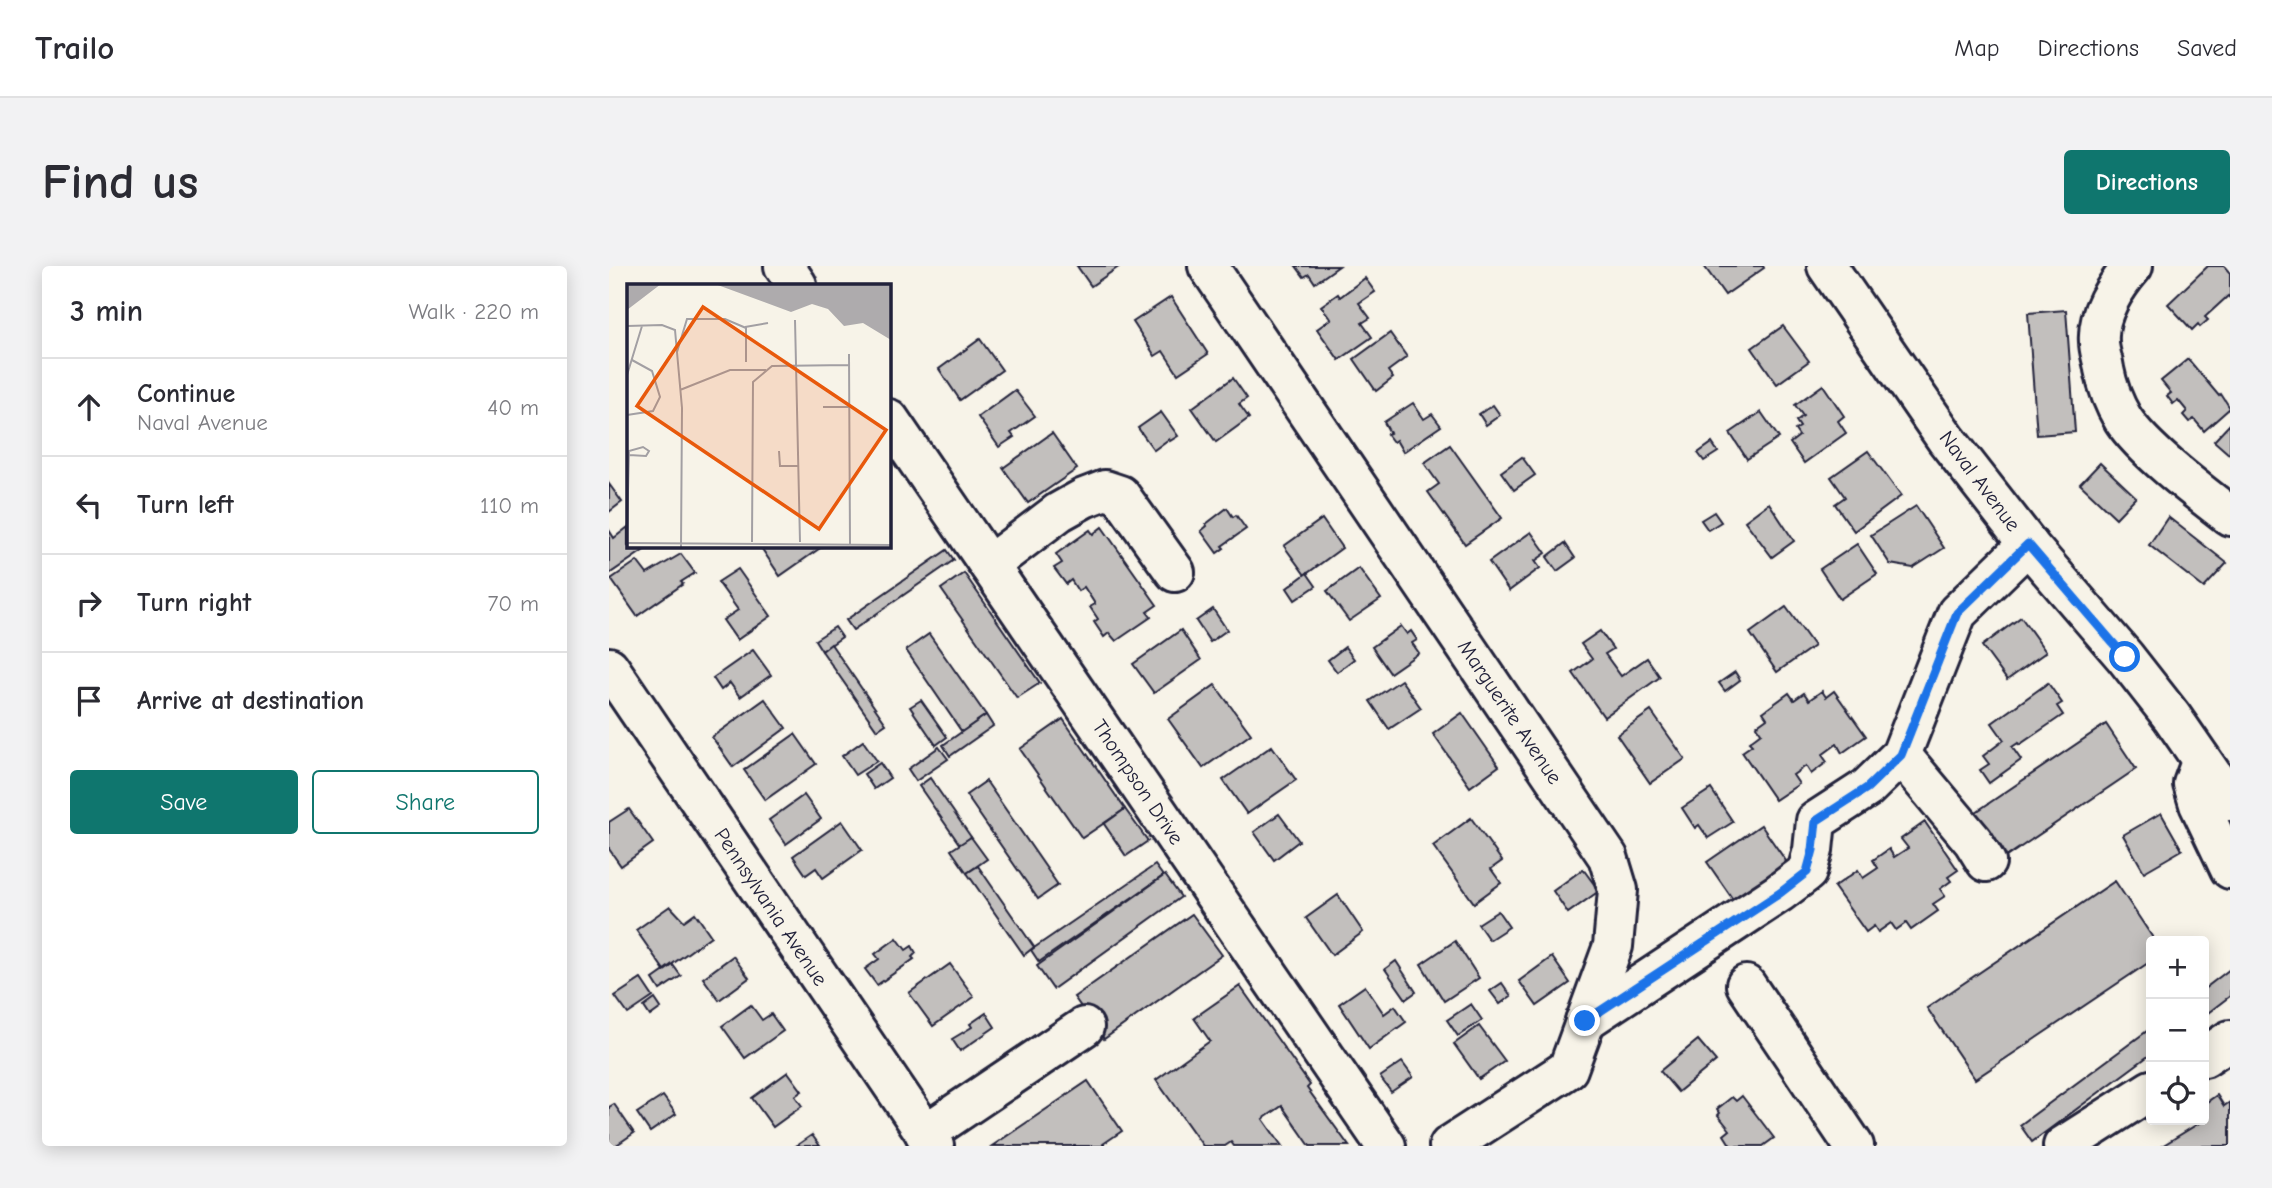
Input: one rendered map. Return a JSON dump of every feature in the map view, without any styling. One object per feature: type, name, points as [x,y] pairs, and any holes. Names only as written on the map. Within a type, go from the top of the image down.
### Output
[{"type":"street","points":[[784,266],[796,284]]},
{"type":"street","name":"Marguerite Avenue","points":[[1208,266],[1608,857],[1618,890],[1613,946],[1568,1069],[1449,1146]]},
{"type":"street","name":"Naval Avenue","points":[[1827,266],[1947,439],[2028,544],[2172,717],[2230,801]]},
{"type":"street","points":[[2133,266],[2106,303],[2101,324],[2099,342],[2111,394],[2123,419],[2141,439],[2172,469],[2230,516]]},
{"type":"street","name":"Thompson Drive","points":[[891,422],[1386,1146]]},
{"type":"street","points":[[989,565],[1059,512],[1105,490],[1120,495],[1175,572]]},
{"type":"street","points":[[1585,1021],[1780,893],[1807,872],[1816,821],[1867,788],[1901,755],[1957,613],[2028,544]]},
{"type":"street","name":"Pennsylvania Avenue","points":[[609,667],[930,1140]]},
{"type":"street","points":[[1901,755],[1973,841],[1986,862]]},
{"type":"street","points":[[2201,762],[2193,784],[2199,804],[2230,869]]},
{"type":"street","points":[[1746,985],[1854,1146]]},
{"type":"street","points":[[930,1140],[1084,1027]]},
{"type":"street","points":[[2209,1054],[2230,1040]]},
{"type":"street","points":[[2063,1146],[2146,1093]]},
{"type":"building","points":[[1077,266],[1120,266],[1091,286]]},
{"type":"building","points":[[1296,266],[1339,266],[1315,283],[1309,274],[1304,277]]},
{"type":"building","points":[[1704,266],[1763,266],[1764,268],[1725,295]]},
{"type":"building","points":[[2208,266],[2224,266],[2230,273],[2230,298],[2228,296],[2205,317],[2208,320],[2200,327],[2198,324],[2192,330],[2168,304]]},
{"type":"building","points":[[1365,278],[1375,292],[1359,303],[1370,318],[1362,323],[1372,337],[1339,360],[1317,329],[1331,319],[1321,306],[1338,294],[1340,297]]},
{"type":"building","points":[[1171,297],[1208,354],[1178,374],[1163,351],[1155,356],[1133,322]]},
{"type":"building","points":[[2066,310],[2075,432],[2037,435],[2028,313]]},
{"type":"building","points":[[1783,326],[1809,361],[1777,384],[1752,348]]},
{"type":"building","points":[[1390,333],[1407,357],[1388,371],[1393,378],[1376,391],[1354,359]]},
{"type":"building","points":[[980,339],[1002,370],[960,400],[939,369]]},
{"type":"building","points":[[2188,359],[2219,396],[2221,394],[2230,408],[2204,431],[2194,419],[2189,422],[2183,415],[2187,411],[2178,400],[2173,404],[2167,396],[2171,393],[2161,381]]},
{"type":"building","points":[[1233,378],[1247,398],[1239,404],[1249,418],[1216,442],[1192,408]]},
{"type":"building","points":[[1823,385],[1844,416],[1838,421],[1846,433],[1804,463],[1790,443],[1799,436],[1795,430],[1800,427],[1796,421],[1803,416],[1795,405]]},
{"type":"building","points":[[1015,390],[1035,416],[1011,433],[1014,437],[999,447],[978,417]]},
{"type":"building","points":[[1413,403],[1424,419],[1432,414],[1441,426],[1403,452],[1396,440],[1393,442],[1387,434],[1390,433],[1384,422]]},
{"type":"building","points":[[1493,405],[1500,415],[1486,425],[1479,414]]},
{"type":"building","points":[[1161,412],[1178,436],[1154,450],[1138,428]]},
{"type":"building","points":[[1761,412],[1779,438],[1747,459],[1730,433]]},
{"type":"building","points":[[2230,424],[2230,455],[2214,441]]},
{"type":"building","points":[[1052,433],[1077,469],[1028,503],[1003,468]]},
{"type":"building","points":[[1712,443],[1718,452],[1704,461],[1698,453]]},
{"type":"building","points":[[1450,445],[1502,518],[1465,544],[1428,492],[1439,484],[1424,463]]},
{"type":"building","points":[[1868,451],[1901,496],[1854,531],[1835,504],[1845,497],[1831,477]]},
{"type":"building","points":[[1522,457],[1535,475],[1514,490],[1501,472]]},
{"type":"building","points":[[2100,463],[2136,497],[2116,518],[2080,484]]},
{"type":"building","points":[[609,484],[622,502],[609,512]]},
{"type":"building","points":[[1769,503],[1794,541],[1772,557],[1745,521]]},
{"type":"building","points":[[1916,506],[1944,548],[1913,568],[1890,564],[1871,535]]},
{"type":"building","points":[[1227,508],[1246,529],[1222,546],[1224,548],[1217,553],[1201,531]]},
{"type":"building","points":[[1714,512],[1721,522],[1708,530],[1701,520]]},
{"type":"building","points":[[2168,517],[2227,563],[2204,588],[2149,545]]},
{"type":"building","points":[[1322,519],[1342,548],[1305,575],[1284,546]]},
{"type":"building","points":[[1102,527],[1157,605],[1147,612],[1151,617],[1116,641],[1109,633],[1104,637],[1094,622],[1098,619],[1090,607],[1095,604],[1084,587],[1078,591],[1071,580],[1066,584],[1054,568],[1062,563],[1056,554],[1090,530],[1093,534]]},
{"type":"building","points":[[627,528],[627,548],[647,548],[609,574],[609,530],[614,538]]},
{"type":"building","points":[[1531,532],[1546,553],[1535,561],[1540,568],[1509,591],[1489,562]]},
{"type":"building","points":[[1565,543],[1575,558],[1557,571],[1547,557]]},
{"type":"building","points":[[1857,544],[1877,574],[1840,599],[1820,569]]},
{"type":"building","points":[[761,548],[820,548],[780,576]]},
{"type":"building","points":[[947,550],[954,560],[853,630],[846,620]]},
{"type":"building","points":[[681,554],[695,573],[637,616],[611,579],[637,561],[647,574]]},
{"type":"building","points":[[1359,568],[1381,599],[1349,621],[1327,591]]},
{"type":"building","points":[[738,569],[771,616],[737,640],[723,620],[738,610],[718,582]]},
{"type":"building","points":[[964,573],[1040,683],[1017,698],[941,589]]},
{"type":"building","points":[[1307,573],[1316,586],[1295,600],[1287,588]]},
{"type":"building","points":[[1786,607],[1814,646],[1777,672],[1750,633]]},
{"type":"building","points":[[1213,609],[1227,630],[1210,642],[1196,621]]},
{"type":"building","points":[[2021,617],[2046,652],[2007,680],[1982,646]]},
{"type":"building","points":[[1401,626],[1407,634],[1411,631],[1417,640],[1412,643],[1419,653],[1390,673],[1372,647]]},
{"type":"building","points":[[835,627],[842,637],[822,651],[815,640]]},
{"type":"building","points":[[1181,630],[1201,660],[1154,693],[1133,664]]},
{"type":"building","points":[[1600,631],[1613,649],[1605,654],[1621,676],[1647,658],[1660,677],[1604,717],[1573,673],[1592,659],[1581,644]]},
{"type":"building","points":[[929,634],[986,715],[962,732],[906,650]]},
{"type":"building","points":[[831,644],[886,724],[877,730],[822,651]]},
{"type":"building","points":[[1345,647],[1354,659],[1337,672],[1328,660]]},
{"type":"building","points":[[753,650],[771,675],[740,697],[730,683],[721,690],[713,678]]},
{"type":"building","points":[[1735,672],[1740,680],[1725,691],[1719,683]]},
{"type":"building","points":[[1401,680],[1421,708],[1389,729],[1370,701]]},
{"type":"building","points":[[2048,683],[2062,703],[2057,706],[2063,715],[2012,747],[2021,760],[1989,783],[1980,770],[1989,764],[1983,756],[2004,740],[1992,723]]},
{"type":"building","points":[[1215,685],[1251,734],[1203,768],[1168,719]]},
{"type":"building","points":[[1822,691],[1826,697],[1834,691],[1866,736],[1842,753],[1837,744],[1822,755],[1827,762],[1811,774],[1806,766],[1793,775],[1799,784],[1775,800],[1742,752],[1752,745],[1749,742],[1761,733],[1756,726],[1767,718],[1763,712],[1789,693],[1794,700],[1804,693],[1809,700]]},
{"type":"building","points":[[765,699],[786,728],[733,767],[712,737]]},
{"type":"building","points":[[921,700],[947,737],[936,745],[910,707]]},
{"type":"building","points":[[1651,711],[1685,759],[1650,783],[1617,735]]},
{"type":"building","points":[[1462,713],[1499,766],[1470,787],[1433,734]]},
{"type":"building","points":[[986,715],[993,726],[950,756],[943,745]]},
{"type":"building","points":[[1063,719],[1125,809],[1082,838],[1020,749]]},
{"type":"building","points":[[2106,724],[2136,769],[2003,859],[1973,814]]},
{"type":"building","points":[[795,734],[816,764],[765,800],[744,770]]},
{"type":"building","points":[[863,741],[877,761],[855,775],[842,756]]},
{"type":"building","points":[[1272,746],[1296,780],[1247,814],[1223,780]]},
{"type":"building","points":[[939,747],[948,759],[916,781],[908,769]]},
{"type":"building","points":[[880,763],[890,778],[874,789],[864,774]]},
{"type":"building","points":[[930,778],[971,837],[960,845],[919,786]]},
{"type":"building","points":[[986,781],[1058,885],[1038,899],[966,795]]},
{"type":"building","points":[[1711,789],[1733,822],[1708,838],[1699,825],[1695,828],[1682,808]]},
{"type":"building","points":[[804,795],[821,819],[786,844],[769,820]]},
{"type":"building","points":[[629,809],[653,843],[621,866],[609,849],[609,822]]},
{"type":"building","points":[[1125,809],[1148,841],[1126,856],[1104,824]]},
{"type":"building","points":[[2161,813],[2182,850],[2144,872],[2123,835]]},
{"type":"building","points":[[1279,814],[1299,841],[1274,860],[1254,832]]},
{"type":"building","points":[[1471,818],[1502,861],[1491,869],[1501,883],[1474,903],[1433,846]]},
{"type":"building","points":[[842,821],[862,850],[823,878],[816,868],[806,875],[793,856]]},
{"type":"building","points":[[1925,822],[1958,870],[1948,877],[1951,881],[1940,889],[1945,896],[1933,904],[1938,911],[1911,930],[1906,923],[1896,930],[1891,923],[1878,932],[1874,926],[1866,932],[1834,887],[1858,870],[1863,878],[1878,868],[1873,860],[1889,849],[1894,857],[1908,848],[1901,839]]},
{"type":"building","points":[[1761,825],[1795,874],[1741,911],[1707,862]]},
{"type":"building","points":[[971,837],[987,859],[967,873],[951,850]]},
{"type":"building","points":[[1155,865],[1163,876],[1039,962],[1031,950]]},
{"type":"building","points":[[978,866],[1034,947],[1024,955],[967,873]]},
{"type":"building","points":[[1583,869],[1599,891],[1568,913],[1553,891]]},
{"type":"building","points":[[1165,875],[1181,897],[1053,989],[1037,966]]},
{"type":"building","points":[[2115,881],[2152,936],[2146,936],[2146,964],[1975,1079],[1927,1008]]},
{"type":"building","points":[[1338,895],[1363,932],[1332,955],[1306,918]]},
{"type":"building","points":[[670,906],[684,921],[695,913],[711,936],[664,970],[636,930]]},
{"type":"building","points":[[1498,911],[1509,927],[1489,940],[1478,924]]},
{"type":"building","points":[[1192,914],[1222,955],[1104,1039],[1074,997]]},
{"type":"building","points":[[897,938],[906,950],[912,946],[916,953],[912,957],[914,959],[877,985],[865,969],[879,959],[875,954]]},
{"type":"building","points":[[1455,941],[1479,978],[1444,1001],[1421,964]]},
{"type":"building","points":[[733,956],[749,978],[719,1000],[703,978]]},
{"type":"building","points":[[1552,957],[1570,983],[1537,1006],[1519,981]]},
{"type":"building","points":[[1396,961],[1416,992],[1406,999],[1385,969]]},
{"type":"building","points":[[950,964],[974,997],[933,1026],[909,993]]},
{"type":"building","points":[[673,965],[681,976],[660,990],[653,979]]},
{"type":"building","points":[[2230,969],[2230,996],[2209,1012],[2209,999],[2209,985]]},
{"type":"building","points":[[641,979],[653,997],[628,1014],[615,996]]},
{"type":"building","points":[[1502,983],[1511,996],[1500,1004],[1490,991]]},
{"type":"building","points":[[1240,986],[1310,1085],[1307,1088],[1349,1146],[1310,1146],[1282,1106],[1263,1119],[1282,1146],[1234,1146],[1231,1142],[1225,1146],[1203,1146],[1156,1080],[1210,1041],[1194,1018]]},
{"type":"building","points":[[1365,986],[1384,1014],[1395,1006],[1406,1022],[1369,1049],[1339,1004]]},
{"type":"building","points":[[655,999],[661,1008],[650,1016],[644,1007]]},
{"type":"building","points":[[1471,1004],[1482,1020],[1458,1036],[1447,1020]]},
{"type":"building","points":[[751,1005],[762,1020],[771,1014],[783,1031],[745,1058],[722,1026]]},
{"type":"building","points":[[986,1013],[995,1027],[960,1051],[952,1039],[972,1027],[970,1024]]},
{"type":"building","points":[[1479,1026],[1505,1061],[1479,1079],[1454,1044]]},
{"type":"building","points":[[2146,1032],[2146,1058],[2032,1142],[2020,1125]]},
{"type":"building","points":[[1698,1040],[1716,1061],[1678,1092],[1660,1071]]},
{"type":"building","points":[[1402,1062],[1413,1077],[1391,1092],[1380,1077]]},
{"type":"building","points":[[788,1072],[802,1091],[795,1096],[802,1106],[773,1127],[752,1098]]},
{"type":"building","points":[[1088,1081],[1122,1131],[1103,1144],[1104,1146],[992,1146]]},
{"type":"building","points":[[2217,1095],[2224,1106],[2230,1102],[2230,1146],[2162,1146],[2196,1125],[2209,1125],[2209,1101]]},
{"type":"building","points":[[663,1096],[676,1114],[650,1132],[637,1113]]},
{"type":"building","points":[[1742,1096],[1774,1138],[1763,1146],[1731,1146],[1724,1135],[1730,1130],[1718,1115],[1720,1113],[1717,1109],[1732,1097],[1736,1101]]},
{"type":"building","points":[[614,1104],[634,1133],[615,1146],[609,1146],[609,1107]]},
{"type":"building","points":[[812,1135],[820,1146],[796,1146]]},
{"type":"route","points":[[1585,1021],[1780,893],[1807,872],[1816,821],[1867,788],[1901,755],[1957,613],[2028,544],[2125,657]]}]
